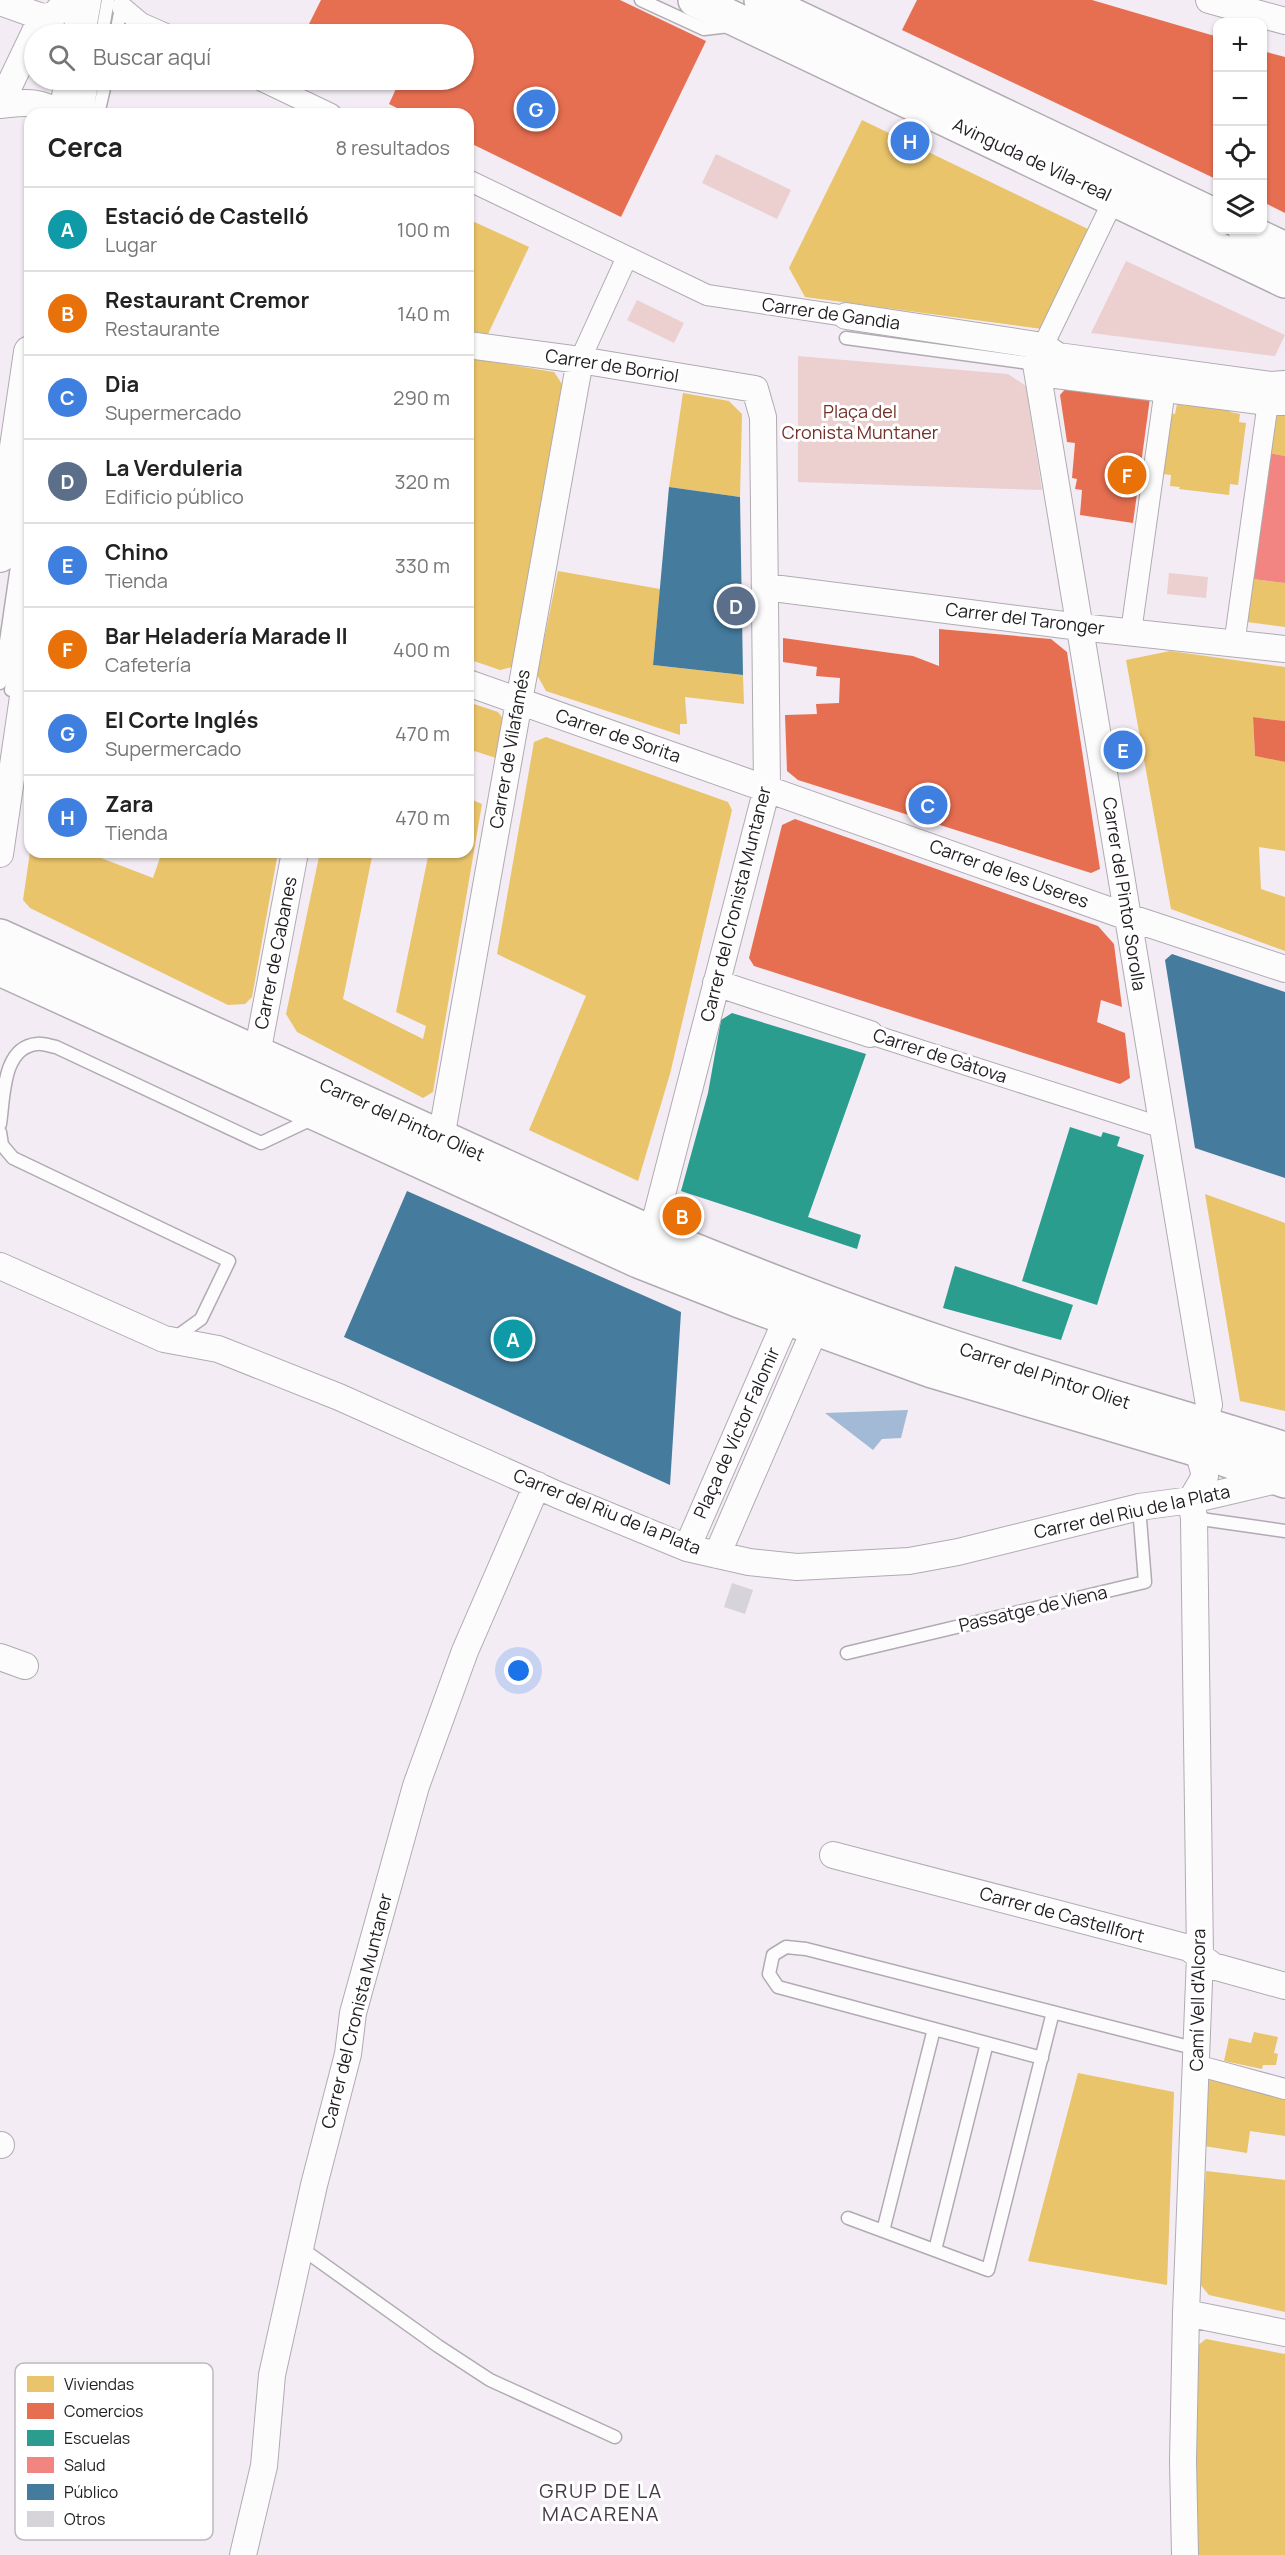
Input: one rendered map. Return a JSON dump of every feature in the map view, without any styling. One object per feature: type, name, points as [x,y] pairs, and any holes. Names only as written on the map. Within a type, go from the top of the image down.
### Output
[{"type":"main road","points":[[696,0],[764,8]]},
{"type":"main road","name":"Avinguda de Vila-real","points":[[764,8],[1114,199],[1285,281]]},
{"type":"main road","name":"Avinguda de Vila-real","points":[[764,8],[1213,215]]},
{"type":"main road","points":[[1253,234],[1285,249]]},
{"type":"main road","name":"Carrer del Pintor Oliet","points":[[0,936],[652,1233],[803,1314]]},
{"type":"main road","name":"Carrer del Pintor Oliet","points":[[0,969],[638,1261],[803,1314],[965,1350],[1159,1412],[1201,1437],[1284,1470]]},
{"type":"street","points":[[0,2],[42,17],[54,15],[68,0]]},
{"type":"street","points":[[81,24],[85,0]]},
{"type":"street","points":[[1209,0],[1285,21]]},
{"type":"street","points":[[118,2],[143,24]]},
{"type":"street","points":[[39,24],[42,17]]},
{"type":"street","points":[[0,105],[24,55]]},
{"type":"street","points":[[66,108],[69,90]]},
{"type":"street","points":[[281,90],[318,108]]},
{"type":"street","points":[[0,105],[28,102],[52,108]]},
{"type":"street","name":"Carrer de Gandia","points":[[474,183],[707,296],[846,327],[1271,385],[1279,396]]},
{"type":"street","points":[[1046,355],[1114,199]]},
{"type":"street","points":[[580,360],[627,257]]},
{"type":"street","name":"Carrer de Borriol","points":[[474,346],[580,360],[755,389]]},
{"type":"street","name":"Carrer de Gandia","points":[[1046,355],[1056,375],[1165,389],[1279,396]]},
{"type":"street","name":"Carrer del Pintor Sorolla","points":[[1046,355],[1080,627],[1209,1405],[1201,1437]]},
{"type":"street","name":"Carrer de Vilafamés","points":[[441,1138],[580,360]]},
{"type":"street","points":[[0,556],[3,518],[24,389]]},
{"type":"street","name":"Carrer del Cronista Muntaner","points":[[652,1233],[768,788],[763,417],[755,389]]},
{"type":"street","points":[[1131,632],[1165,389]]},
{"type":"street","points":[[1234,645],[1279,396]]},
{"type":"street","name":"Carrer del Taronger","points":[[765,587],[1080,627],[1285,649]]},
{"type":"street","name":"Carrer de Sorita","points":[[474,685],[768,788]]},
{"type":"street","points":[[0,854],[24,689]]},
{"type":"street","name":"Carrer de les Useres","points":[[768,788],[1128,917],[1285,969]]},
{"type":"street","name":"Carrer de Cabanes","points":[[257,1054],[294,858]]},
{"type":"street","name":"Carrer de Gàtova","points":[[716,983],[1163,1128]]},
{"type":"street","name":"Carrer del Riu de la Plata","points":[[0,1266],[164,1340],[218,1349],[339,1397],[537,1485],[687,1548],[749,1562],[797,1567],[909,1561],[958,1552],[1139,1507],[1192,1509],[1284,1470]]},
{"type":"street","name":"Plaça de Víctor Falomir","points":[[687,1548],[803,1314]]},
{"type":"street","name":"Plaça de Víctor Falomir","points":[[717,1555],[803,1314]]},
{"type":"street","name":"Camí Vell d'Alcora","points":[[1185,2555],[1183,2461],[1186,2313],[1200,1956],[1192,1509],[1205,1476],[1201,1437]]},
{"type":"street","name":"Carrer del Cronista Muntaner","points":[[243,2555],[264,2466],[272,2375],[314,2185],[348,2054],[353,2013],[416,1786],[465,1651],[537,1485]]},
{"type":"street","points":[[0,1657],[25,1666]]},
{"type":"street","name":"Carrer de Castellfort","points":[[833,1855],[1189,1948],[1213,1966],[1285,1986]]},
{"type":"street","points":[[1196,2057],[1285,2089]]},
{"type":"street","points":[[1186,2313],[1285,2333]]},
{"type":"lane","points":[[641,0],[704,29],[764,8]]},
{"type":"lane","points":[[107,24],[118,2]]},
{"type":"lane","points":[[117,24],[118,2]]},
{"type":"lane","points":[[87,108],[91,90]]},
{"type":"lane","points":[[99,108],[104,90]]},
{"type":"lane","points":[[0,682],[24,518]]},
{"type":"lane","points":[[0,769],[24,599]]},
{"type":"lane","points":[[0,1124],[9,1065],[20,1050],[36,1044],[56,1047],[261,1143],[318,1115]]},
{"type":"lane","points":[[0,1132],[2,1145],[14,1158],[229,1261],[201,1319],[181,1335],[164,1340]]},
{"type":"lane","points":[[201,1319],[204,1329],[218,1349]]},
{"type":"lane","name":"Passatge de Viena","points":[[847,1653],[1145,1582],[1139,1507]]},
{"type":"lane","points":[[1192,1509],[1285,1531]]},
{"type":"lane","points":[[1042,2058],[778,1987],[769,1974],[773,1955],[786,1947],[806,1949],[1053,2012],[1196,2057]]},
{"type":"lane","points":[[848,2218],[988,2270],[1053,2012]]},
{"type":"lane","points":[[883,2231],[934,2029]]},
{"type":"lane","points":[[935,2250],[987,2043]]},
{"type":"lane","points":[[301,2248],[438,2346],[490,2379],[615,2437]]},
{"type":"green space","points":[[716,154],[791,190],[777,219],[702,183]]},
{"type":"green space","points":[[1126,261],[1285,335],[1275,356],[1091,333]]},
{"type":"green space","points":[[637,300],[684,323],[674,343],[627,320]]},
{"type":"green space","name":"Plaça del Cronista Muntaner","points":[[798,356],[1008,374],[1026,386],[1042,490],[798,482]]},
{"type":"green space","points":[[1169,573],[1208,577],[1206,598],[1167,594]]},
{"type":"water","points":[[908,1410],[901,1438],[882,1439],[873,1450],[825,1413]]},
{"type":"building: Viviendas","points":[[862,120],[1088,229],[1042,329],[805,297],[789,268]]},
{"type":"building: Viviendas","points":[[474,222],[529,247],[488,334],[474,332]]},
{"type":"building: Viviendas","points":[[474,359],[554,372],[562,384],[512,667],[500,670],[474,661]]},
{"type":"building: Viviendas","points":[[683,393],[729,401],[742,414],[740,497],[669,487]]},
{"type":"building: Viviendas","points":[[1187,403],[1230,409],[1230,412],[1240,414],[1239,422],[1246,423],[1238,485],[1230,484],[1229,495],[1179,489],[1180,487],[1170,486],[1171,475],[1162,474],[1170,413],[1175,414],[1177,404],[1187,406]]},
{"type":"building: Viviendas","points":[[1274,413],[1285,415],[1285,456],[1269,453]]},
{"type":"building: Viviendas","points":[[558,571],[660,589],[653,665],[743,675],[744,704],[685,697],[687,724],[680,724],[680,735],[546,691],[537,675]]},
{"type":"building: Viviendas","points":[[1253,579],[1285,583],[1285,627],[1247,622]]},
{"type":"building: Viviendas","points":[[1170,651],[1285,667],[1285,721],[1253,717],[1255,756],[1285,762],[1285,851],[1259,847],[1261,889],[1285,897],[1285,951],[1171,909],[1126,660]]},
{"type":"building: Viviendas","points":[[474,704],[498,712],[507,724],[496,758],[474,751]]},
{"type":"building: Viviendas","points":[[546,737],[728,802],[732,810],[670,1074],[638,1181],[529,1130],[586,996],[497,954],[534,742]]},
{"type":"building: Viviendas","points":[[474,801],[482,804],[474,851]]},
{"type":"building: Viviendas","points":[[29,858],[101,858],[153,878],[160,858],[277,858],[252,997],[245,1004],[228,1005],[30,908],[23,900]]},
{"type":"building: Viviendas","points":[[319,858],[372,858],[343,999],[423,1039],[426,1026],[396,1012],[428,858],[473,858],[433,1092],[423,1098],[297,1032],[286,1014]]},
{"type":"building: Viviendas","points":[[1205,1194],[1285,1223],[1285,1411],[1240,1401]]},
{"type":"building: Viviendas","points":[[1254,2032],[1278,2037],[1274,2053],[1278,2054],[1276,2065],[1263,2065],[1262,2069],[1224,2061],[1229,2038],[1251,2043]]},
{"type":"building: Viviendas","points":[[1078,2073],[1174,2092],[1167,2285],[1028,2261]]},
{"type":"building: Viviendas","points":[[1202,2077],[1285,2096],[1285,2136],[1250,2131],[1247,2153],[1198,2145]]},
{"type":"building: Viviendas","points":[[1206,2171],[1285,2180],[1285,2312],[1209,2295],[1199,2283]]},
{"type":"building: Viviendas","points":[[1206,2339],[1285,2354],[1285,2555],[1196,2555],[1197,2346]]},
{"type":"building: Comercios","points":[[321,0],[620,0],[706,41],[621,217],[474,145],[474,108],[397,108],[389,104],[395,90],[474,90],[474,24],[309,24]]},
{"type":"building: Comercios","points":[[917,0],[1092,0],[1213,36],[1213,178],[902,30]]},
{"type":"building: Comercios","points":[[1267,52],[1285,57],[1285,213],[1267,204]]},
{"type":"building: Comercios","points":[[1067,387],[1150,398],[1133,523],[1080,515],[1082,490],[1075,489],[1077,479],[1072,478],[1075,443],[1067,442],[1060,395]]},
{"type":"building: Comercios","points":[[939,629],[1051,639],[1067,652],[1100,869],[1091,873],[798,780],[787,771],[785,715],[817,714],[816,704],[839,703],[840,678],[816,676],[817,667],[783,662],[783,638],[913,656],[939,666]]},
{"type":"building: Comercios","points":[[1253,717],[1285,721],[1285,762],[1255,756]]},
{"type":"building: Comercios","points":[[795,819],[1098,926],[1114,944],[1122,1007],[1101,1000],[1097,1022],[1125,1033],[1130,1078],[1120,1084],[754,966],[749,958],[782,825]]},
{"type":"building: Escuelas","points":[[732,1013],[866,1054],[808,1217],[861,1235],[857,1249],[681,1191],[708,1093],[721,1020]]},
{"type":"building: Escuelas","points":[[1070,1127],[1101,1137],[1103,1132],[1120,1137],[1117,1146],[1144,1155],[1097,1305],[1022,1281]]},
{"type":"building: Escuelas","points":[[955,1266],[1073,1305],[1061,1340],[943,1308]]},
{"type":"building: Salud","points":[[1269,453],[1285,456],[1285,583],[1253,579]]},
{"type":"building: Público","points":[[669,487],[740,497],[743,675],[653,665]]},
{"type":"building: Público","points":[[1172,954],[1285,992],[1285,1178],[1195,1148],[1165,960]]},
{"type":"building: Público","points":[[407,1191],[681,1312],[670,1485],[344,1337]]},
{"type":"building: Otros","points":[[732,1583],[753,1590],[745,1614],[724,1607]]},
{"type":"place","name":"El Corte Inglés","points":[[536,109]]},
{"type":"place","name":"Zara","points":[[910,141]]},
{"type":"place","name":"Bar Heladería Marade II","points":[[1127,475]]},
{"type":"place","name":"La Verduleria","points":[[736,606]]},
{"type":"place","name":"Chino","points":[[1123,750]]},
{"type":"place","name":"Dia","points":[[928,805]]},
{"type":"place","name":"Restaurant Cremor","points":[[682,1216]]},
{"type":"place","name":"Estació de Castelló","points":[[513,1339]]},
{"type":"district","name":"GRUP DE LA MACARENA","points":[[601,2502]]}]
